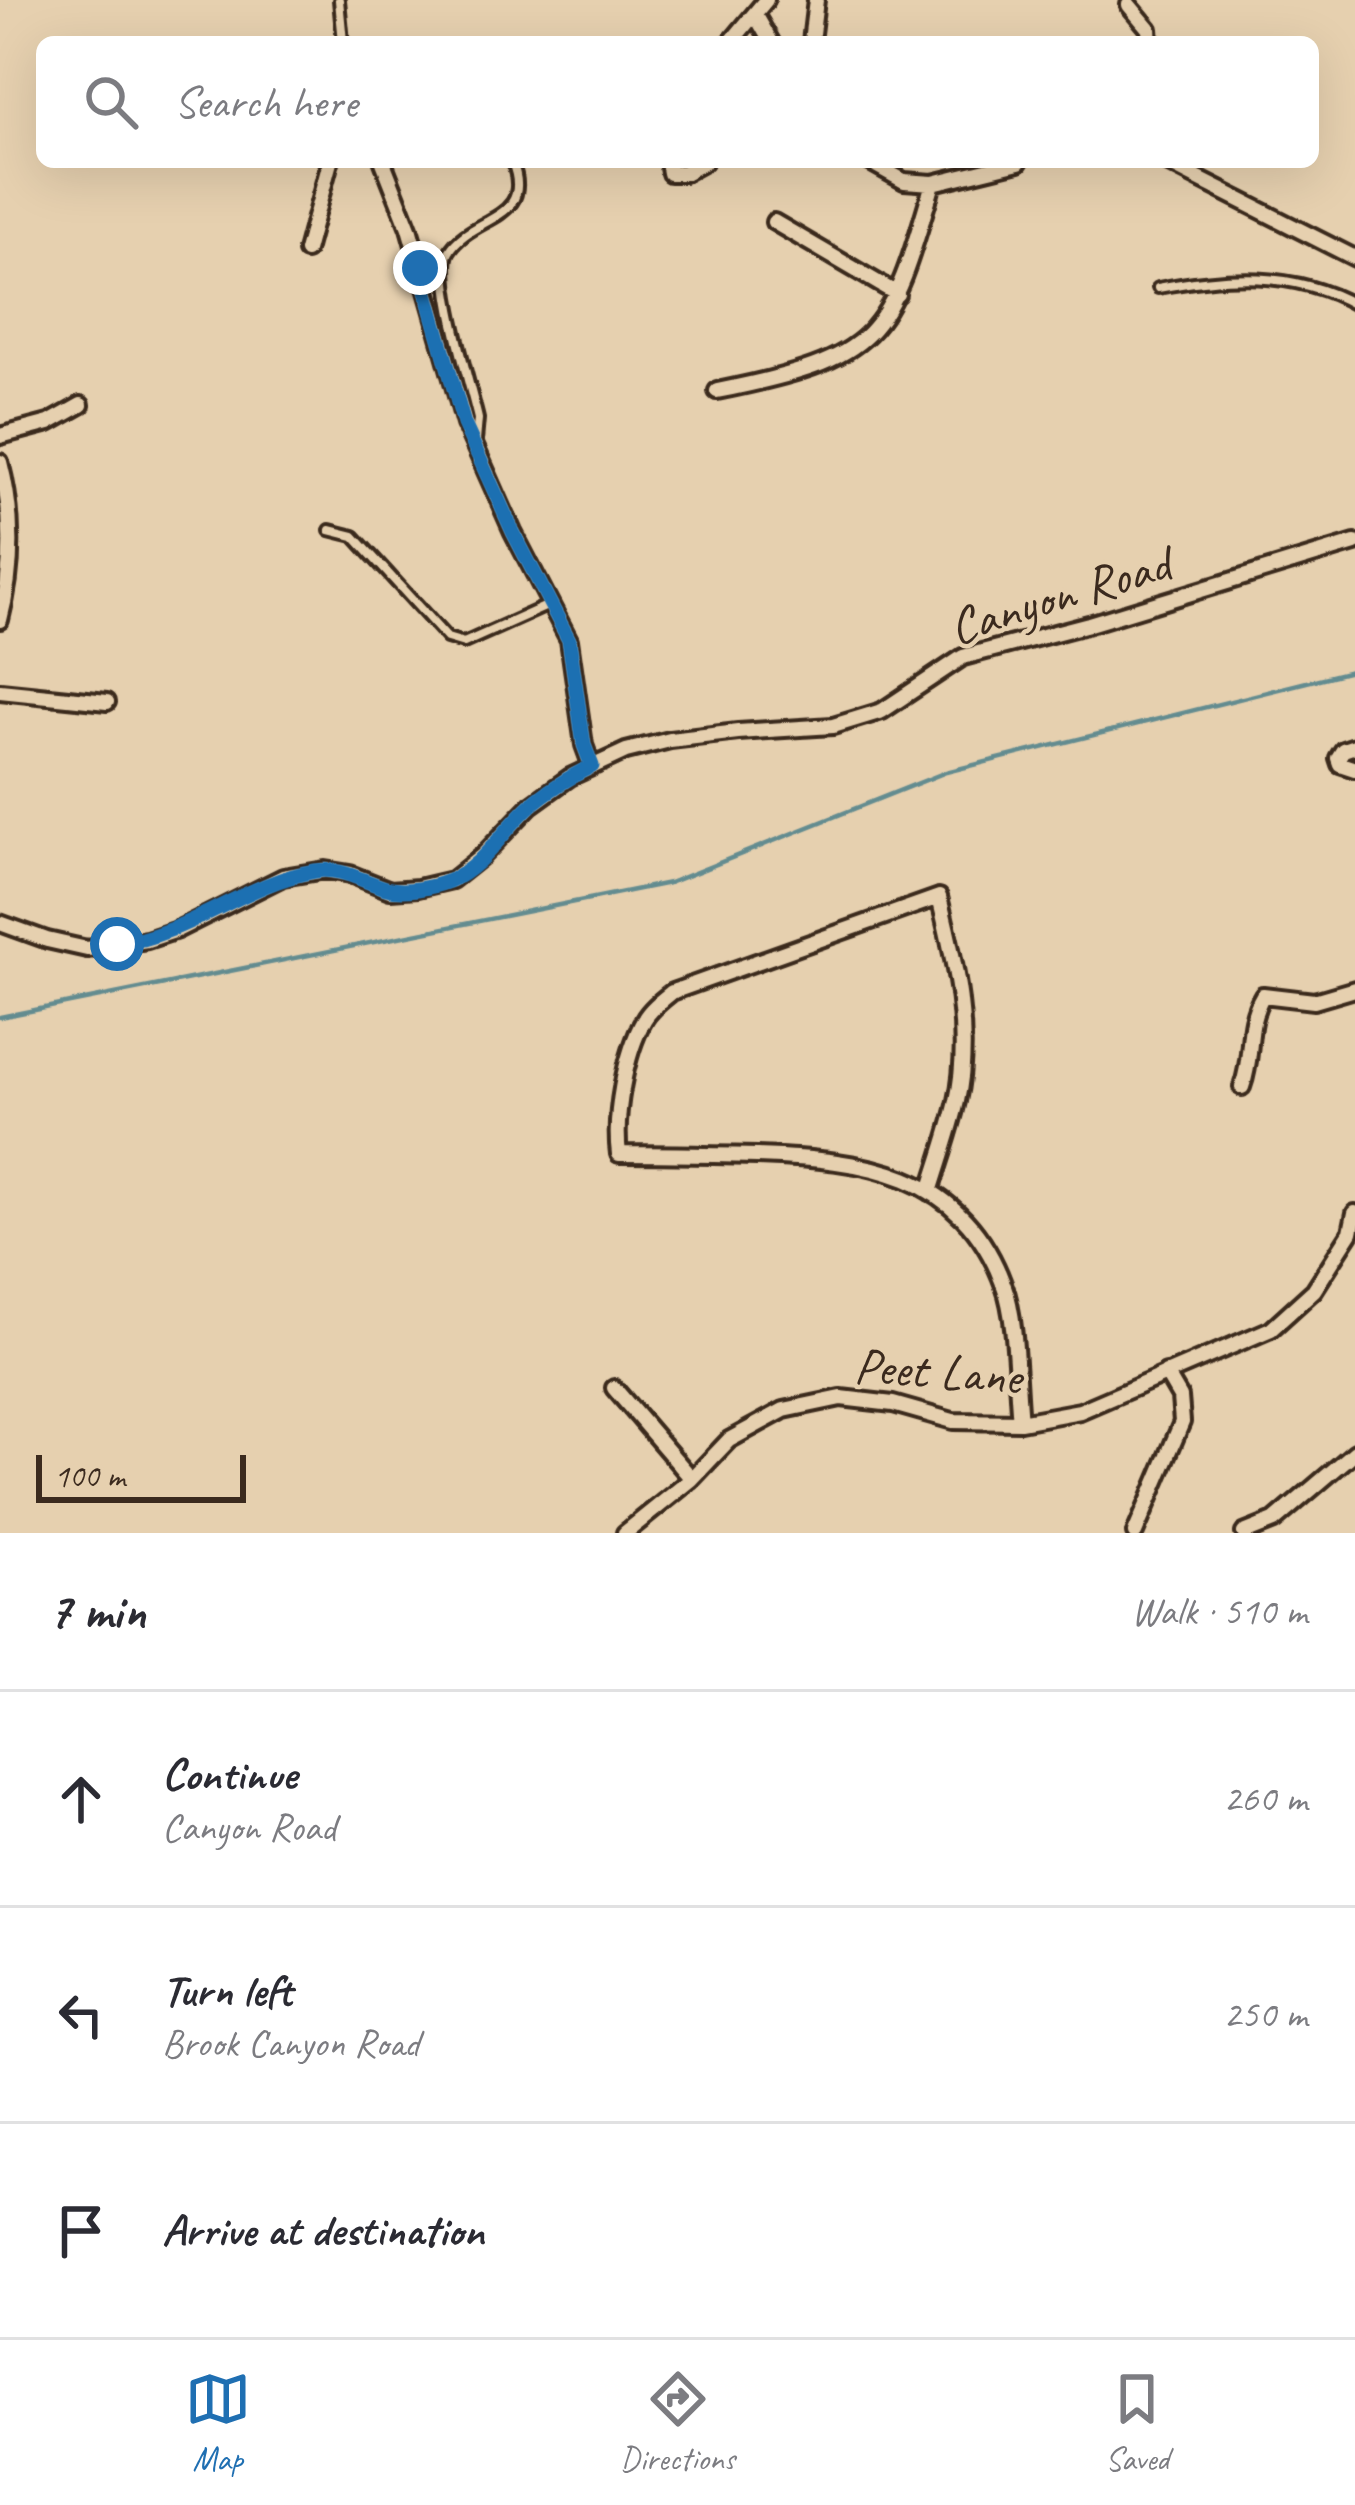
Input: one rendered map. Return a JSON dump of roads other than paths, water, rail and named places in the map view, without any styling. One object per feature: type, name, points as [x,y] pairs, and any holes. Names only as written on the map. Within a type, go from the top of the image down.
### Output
[{"type":"street","points":[[736,36],[766,0]]},
{"type":"street","points":[[812,36],[816,0]]},
{"type":"street","points":[[1129,5],[1150,36]]},
{"type":"street","points":[[755,14],[768,36]]},
{"type":"street","points":[[306,251],[328,168]]},
{"type":"street","points":[[386,168],[409,228],[464,424],[569,640],[584,745],[592,766]]},
{"type":"street","points":[[881,168],[904,181],[933,184],[996,168]]},
{"type":"street","points":[[1177,168],[1355,258]]},
{"type":"street","points":[[717,391],[783,377],[851,350],[888,314],[933,184]]},
{"type":"street","points":[[774,222],[897,295]]},
{"type":"street","points":[[0,436],[50,423],[81,406]]},
{"type":"street","points":[[0,462],[11,531],[11,566],[0,620]]},
{"type":"street","name":"Canyon Road","points":[[0,923],[87,949],[177,930],[283,877],[325,870],[390,890],[452,880],[531,805],[592,766],[626,751],[670,740],[832,726],[882,711],[963,657],[1089,625],[1355,543]]},
{"type":"street","points":[[0,691],[107,702]]},
{"type":"street","points":[[1355,746],[1343,750],[1338,758],[1340,764],[1355,769]]},
{"type":"street","points":[[930,1192],[957,1099],[962,1058],[957,976],[938,897],[672,992],[646,1015],[636,1037],[616,1125],[619,1154],[835,1159],[879,1168],[930,1192],[956,1211],[987,1247],[1007,1291],[1020,1422]]},
{"type":"street","points":[[1242,1087],[1252,1061],[1250,1018],[1263,994],[1314,1000],[1355,989]]},
{"type":"street","name":"Peet Lane","points":[[625,1533],[692,1479],[729,1441],[784,1410],[841,1398],[893,1404],[953,1421],[1020,1422],[1080,1411],[1270,1329],[1314,1291],[1351,1232],[1355,1213]]},
{"type":"street","points":[[1138,1532],[1182,1422],[1180,1397],[1166,1373]]},
{"type":"street","points":[[614,1388],[692,1479]]},
{"type":"street","points":[[1244,1533],[1274,1521],[1355,1451]]},
{"type":"lane","points":[[339,0],[342,36]]},
{"type":"lane","points":[[475,448],[478,419],[444,280],[447,254],[461,238],[508,207],[517,194],[514,168]]},
{"type":"lane","points":[[1158,289],[1259,277],[1328,290],[1355,305]]},
{"type":"lane","points":[[331,530],[354,536],[446,638],[464,643],[550,604]]},
{"type":"waterway","points":[[0,1017],[669,883],[946,772],[1355,670]]}]
